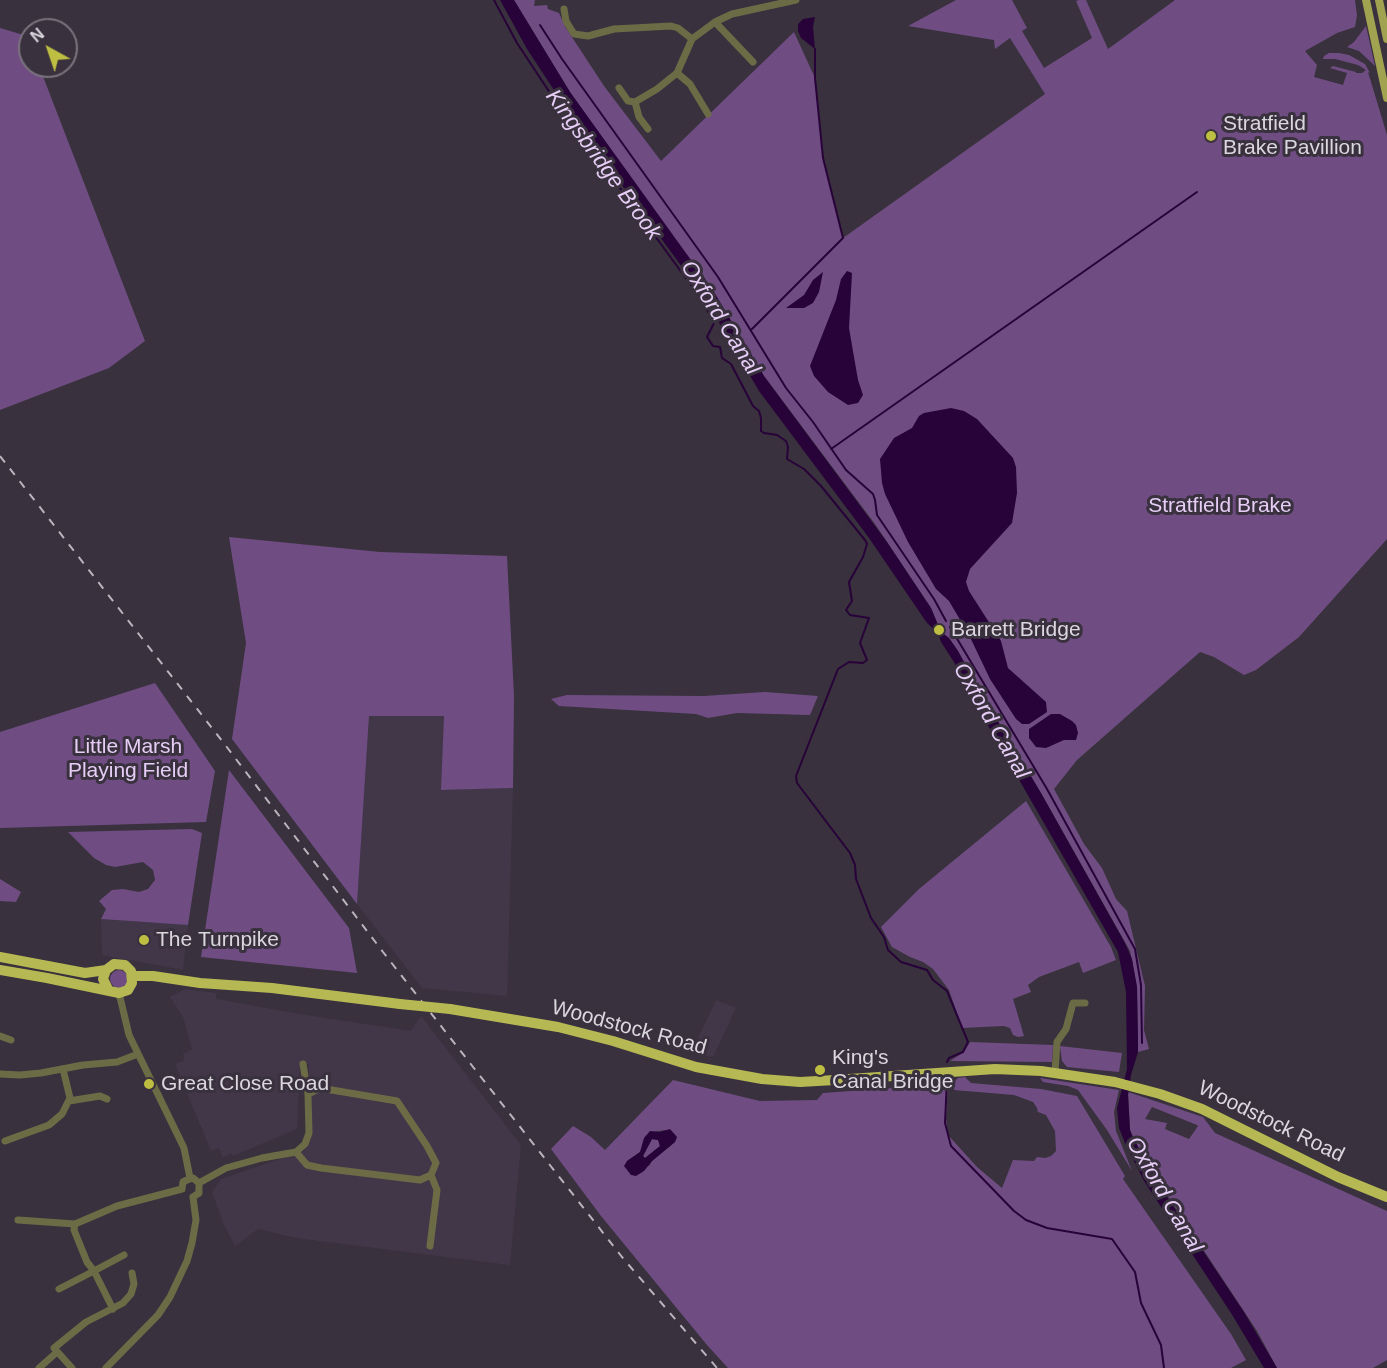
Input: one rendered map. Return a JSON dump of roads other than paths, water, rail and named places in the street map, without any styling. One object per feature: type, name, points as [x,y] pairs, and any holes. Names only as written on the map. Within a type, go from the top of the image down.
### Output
[{"type":"highway","points":[[0,957],[85,973],[106,970],[114,964],[122,964],[130,969],[133,976],[131,986],[114,992],[0,970]]},
{"type":"highway","points":[[106,970],[103,979],[114,992]]},
{"type":"highway","name":"Woodstock Road","points":[[133,976],[272,988],[450,1009],[558,1027],[613,1041],[696,1067],[762,1079],[800,1082],[995,1069],[1055,1072],[1115,1082],[1202,1109],[1338,1177],[1387,1197]]},
{"type":"main road","points":[[1366,0],[1387,98]]},
{"type":"main road","points":[[1379,0],[1387,39]]},
{"type":"street","points":[[619,88],[628,101],[635,102],[657,89],[677,73],[692,39],[714,22],[732,14],[796,0]]},
{"type":"street","points":[[564,9],[570,30],[574,34],[588,36],[614,29],[671,26],[678,28],[692,39]]},
{"type":"street","points":[[714,22],[753,62]]},
{"type":"street","points":[[677,73],[690,84],[708,114]]},
{"type":"street","points":[[635,102],[639,117],[648,129]]},
{"type":"street","points":[[114,992],[129,1035],[184,1148],[190,1178]]},
{"type":"street","points":[[1055,1072],[1058,1042],[1069,1022],[1073,1003],[1085,1003]]},
{"type":"street","points":[[1,1035],[11,1040]]},
{"type":"street","points":[[0,1074],[30,1075],[82,1065],[117,1062],[138,1054]]},
{"type":"street","points":[[199,1183],[226,1168],[296,1152],[305,1144],[309,1133],[308,1094],[303,1064]]},
{"type":"street","points":[[5,1141],[49,1125],[63,1114],[69,1101],[69,1090],[63,1069]]},
{"type":"street","points":[[296,1152],[307,1165],[420,1180],[431,1175],[436,1163],[397,1101],[320,1088],[308,1094]]},
{"type":"street","points":[[69,1101],[100,1096],[107,1099]]},
{"type":"street","points":[[430,1246],[437,1190],[431,1175]]},
{"type":"street","points":[[193,1197],[185,1195],[182,1190],[183,1182],[190,1178],[199,1183]]},
{"type":"street","points":[[193,1197],[199,1192],[199,1183]]},
{"type":"street","points":[[18,1220],[75,1224],[117,1206],[182,1190]]},
{"type":"street","points":[[106,1368],[158,1315],[170,1297],[187,1261],[192,1243],[196,1220],[193,1197]]},
{"type":"street","points":[[75,1224],[75,1230],[87,1262],[113,1309]]},
{"type":"street","points":[[59,1289],[124,1255]]},
{"type":"street","points":[[72,1368],[54,1348],[94,1317],[123,1303],[134,1284],[132,1273]]},
{"type":"street","points":[[39,1368],[57,1352]]},
{"type":"water","name":"Oxford Canal","points":[[500,0],[514,0],[570,92],[714,292],[764,376],[887,542],[931,608],[941,632],[949,638],[958,651],[1041,793],[1132,959],[1137,987],[1138,1040],[1138,1052],[1128,1095],[1130,1130],[1133,1138],[1161,1188],[1244,1312],[1277,1368],[1264,1368],[1231,1313],[1144,1181],[1125,1143],[1119,1128],[1117,1108],[1127,1069],[1126,992],[1118,952],[971,696],[938,633],[927,623],[869,538],[759,391],[704,297],[567,110],[527,49]]},
{"type":"water","points":[[815,17],[813,27],[815,49],[801,38],[798,24],[803,19]]},
{"type":"water","points":[[847,271],[852,273],[849,328],[858,380],[863,395],[858,403],[848,405],[828,392],[814,376],[810,366],[836,300],[841,279]]},
{"type":"water","points":[[823,272],[819,292],[813,303],[804,308],[786,308],[804,295],[813,280]]},
{"type":"water","points":[[951,408],[964,411],[977,419],[1013,458],[1016,467],[1017,493],[1012,523],[970,569],[966,582],[969,591],[1001,641],[1008,668],[1046,702],[1047,712],[1029,724],[1022,724],[1016,719],[990,679],[969,635],[949,601],[936,589],[908,542],[882,483],[880,459],[894,438],[912,428],[919,416],[924,413]]},
{"type":"water","points":[[1051,714],[1060,714],[1076,725],[1078,733],[1076,740],[1064,740],[1046,748],[1036,747],[1029,738],[1029,729]]},
{"type":"water","points":[[670,1129],[677,1137],[675,1142],[652,1161],[644,1171],[636,1176],[631,1175],[624,1166],[627,1161],[640,1152],[644,1138],[650,1131],[660,1132]],"holes":[[[652,1139],[658,1140],[660,1146],[645,1158],[643,1156]]]},
{"type":"waterway","name":"Kingsbridge Brook","points":[[494,0],[517,43],[560,108],[701,299],[714,323],[707,337],[713,346],[720,347],[722,358],[731,364],[753,406],[759,411],[761,431],[777,435],[786,441],[787,459],[804,469],[821,486],[867,544],[863,557],[849,582],[852,601],[846,610],[850,615],[869,618],[860,643],[867,660],[863,663],[849,662],[838,669],[796,776],[797,783],[850,853],[855,865],[856,879],[871,918],[884,937],[888,950],[901,962],[927,970],[933,980],[947,991],[968,1042],[963,1052],[949,1058],[947,1062]]},
{"type":"waterway","name":"Oxford Canal","points":[[540,25],[718,277],[786,388],[846,470],[873,494],[877,515],[934,599],[946,621]]},
{"type":"waterway","name":"Oxford Canal","points":[[752,329],[843,238],[823,158],[815,78],[815,49]]},
{"type":"waterway","points":[[831,449],[1197,192]]},
{"type":"waterway","name":"Oxford Canal","points":[[950,627],[1047,789],[1135,949],[1141,985],[1142,1043]]},
{"type":"waterway","name":"Kingsbridge Brook","points":[[947,1079],[945,1123],[951,1146],[1014,1211],[1026,1220],[1047,1228],[1112,1239],[1135,1272],[1141,1303],[1161,1345],[1164,1368]]},
{"type":"railway","points":[[0,456],[622,1257],[717,1368]]},
{"type":"place","name":"Stratfield Brake Pavillion","points":[[1211,136]]},
{"type":"place","name":"Barrett Bridge","points":[[939,630]]},
{"type":"place","name":"The Turnpike","points":[[144,940]]},
{"type":"place","name":"King's Canal Bridge","points":[[820,1070]]},
{"type":"place","name":"Great Close Road","points":[[149,1084]]},
{"type":"park label","name":"Stratfield Brake","points":[[1220,506]]},
{"type":"park label","name":"Little Marsh Playing Field","points":[[128,759]]}]
